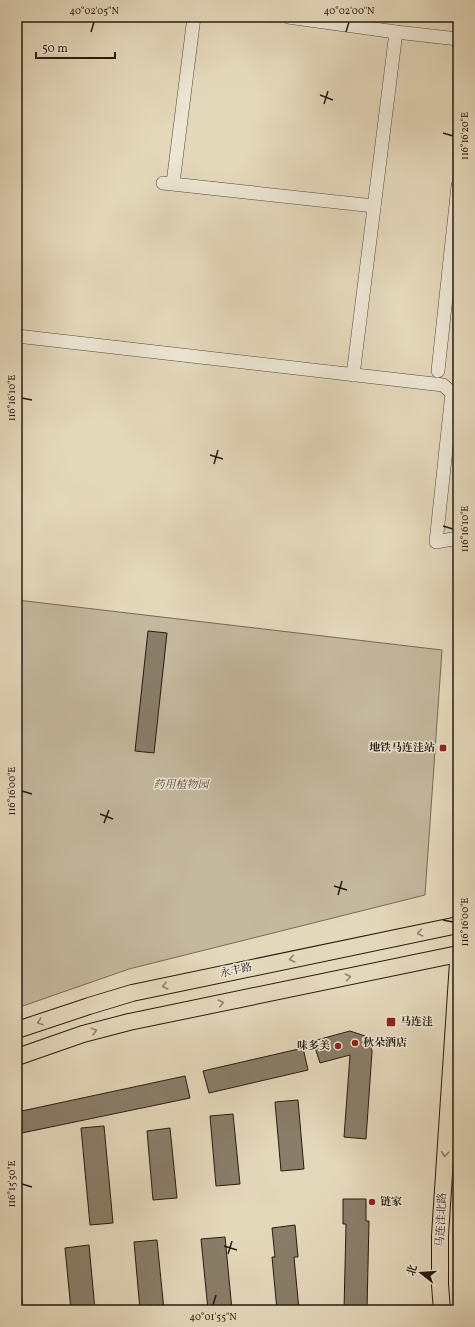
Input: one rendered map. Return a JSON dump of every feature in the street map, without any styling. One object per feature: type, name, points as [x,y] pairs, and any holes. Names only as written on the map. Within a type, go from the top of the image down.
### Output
[{"type":"main road","name":"永丰路","points":[[17,1030],[132,993],[458,925]]},
{"type":"main road","points":[[17,1057],[82,1034],[129,1022],[458,954]]},
{"type":"main road","name":"马连洼北路","points":[[442,1310],[440,1235],[458,962]]},
{"type":"street","points":[[194,17],[168,183],[374,206]]},
{"type":"street","points":[[288,17],[458,39]]},
{"type":"street","points":[[353,374],[396,32]]},
{"type":"street","points":[[438,371],[458,186]]},
{"type":"street","points":[[17,336],[443,385],[452,394],[436,542],[458,538]]},
{"type":"green space","name":"药用植物园","points":[[17,600],[442,650],[425,895],[129,969],[17,1008]]},
{"type":"building","points":[[148,631],[167,633],[154,753],[135,751]]},
{"type":"building","points":[[350,1031],[365,1036],[371,1043],[372,1052],[366,1139],[344,1137],[350,1055],[320,1063],[313,1041]]},
{"type":"building","points":[[303,1048],[308,1070],[209,1093],[203,1071]]},
{"type":"building","points":[[185,1076],[190,1098],[17,1134],[17,1112]]},
{"type":"building","points":[[298,1100],[304,1169],[281,1171],[275,1102]]},
{"type":"building","points":[[233,1114],[240,1184],[216,1186],[210,1116]]},
{"type":"building","points":[[104,1126],[113,1223],[90,1225],[81,1128]]},
{"type":"building","points":[[170,1128],[177,1198],[153,1200],[147,1131]]},
{"type":"building","points":[[343,1199],[366,1199],[366,1221],[369,1221],[367,1310],[344,1310],[346,1224],[343,1224]]},
{"type":"building","points":[[17,1212],[20,1240],[17,1240]]},
{"type":"building","points":[[295,1225],[298,1257],[294,1257],[299,1310],[277,1310],[272,1257],[275,1257],[272,1228]]},
{"type":"building","points":[[225,1237],[232,1310],[208,1310],[201,1239]]},
{"type":"building","points":[[157,1240],[164,1310],[140,1310],[134,1242]]},
{"type":"building","points":[[17,1245],[23,1310],[17,1310]]},
{"type":"building","points":[[89,1245],[95,1310],[71,1310],[65,1248]]},
{"type":"place","name":"地铁马连洼站","points":[[443,748]]},
{"type":"place","name":"马连洼","points":[[391,1022]]},
{"type":"place","name":"秋朵酒店","points":[[355,1043]]},
{"type":"place","name":"味多美","points":[[338,1046]]},
{"type":"place","name":"链家","points":[[372,1202]]}]
